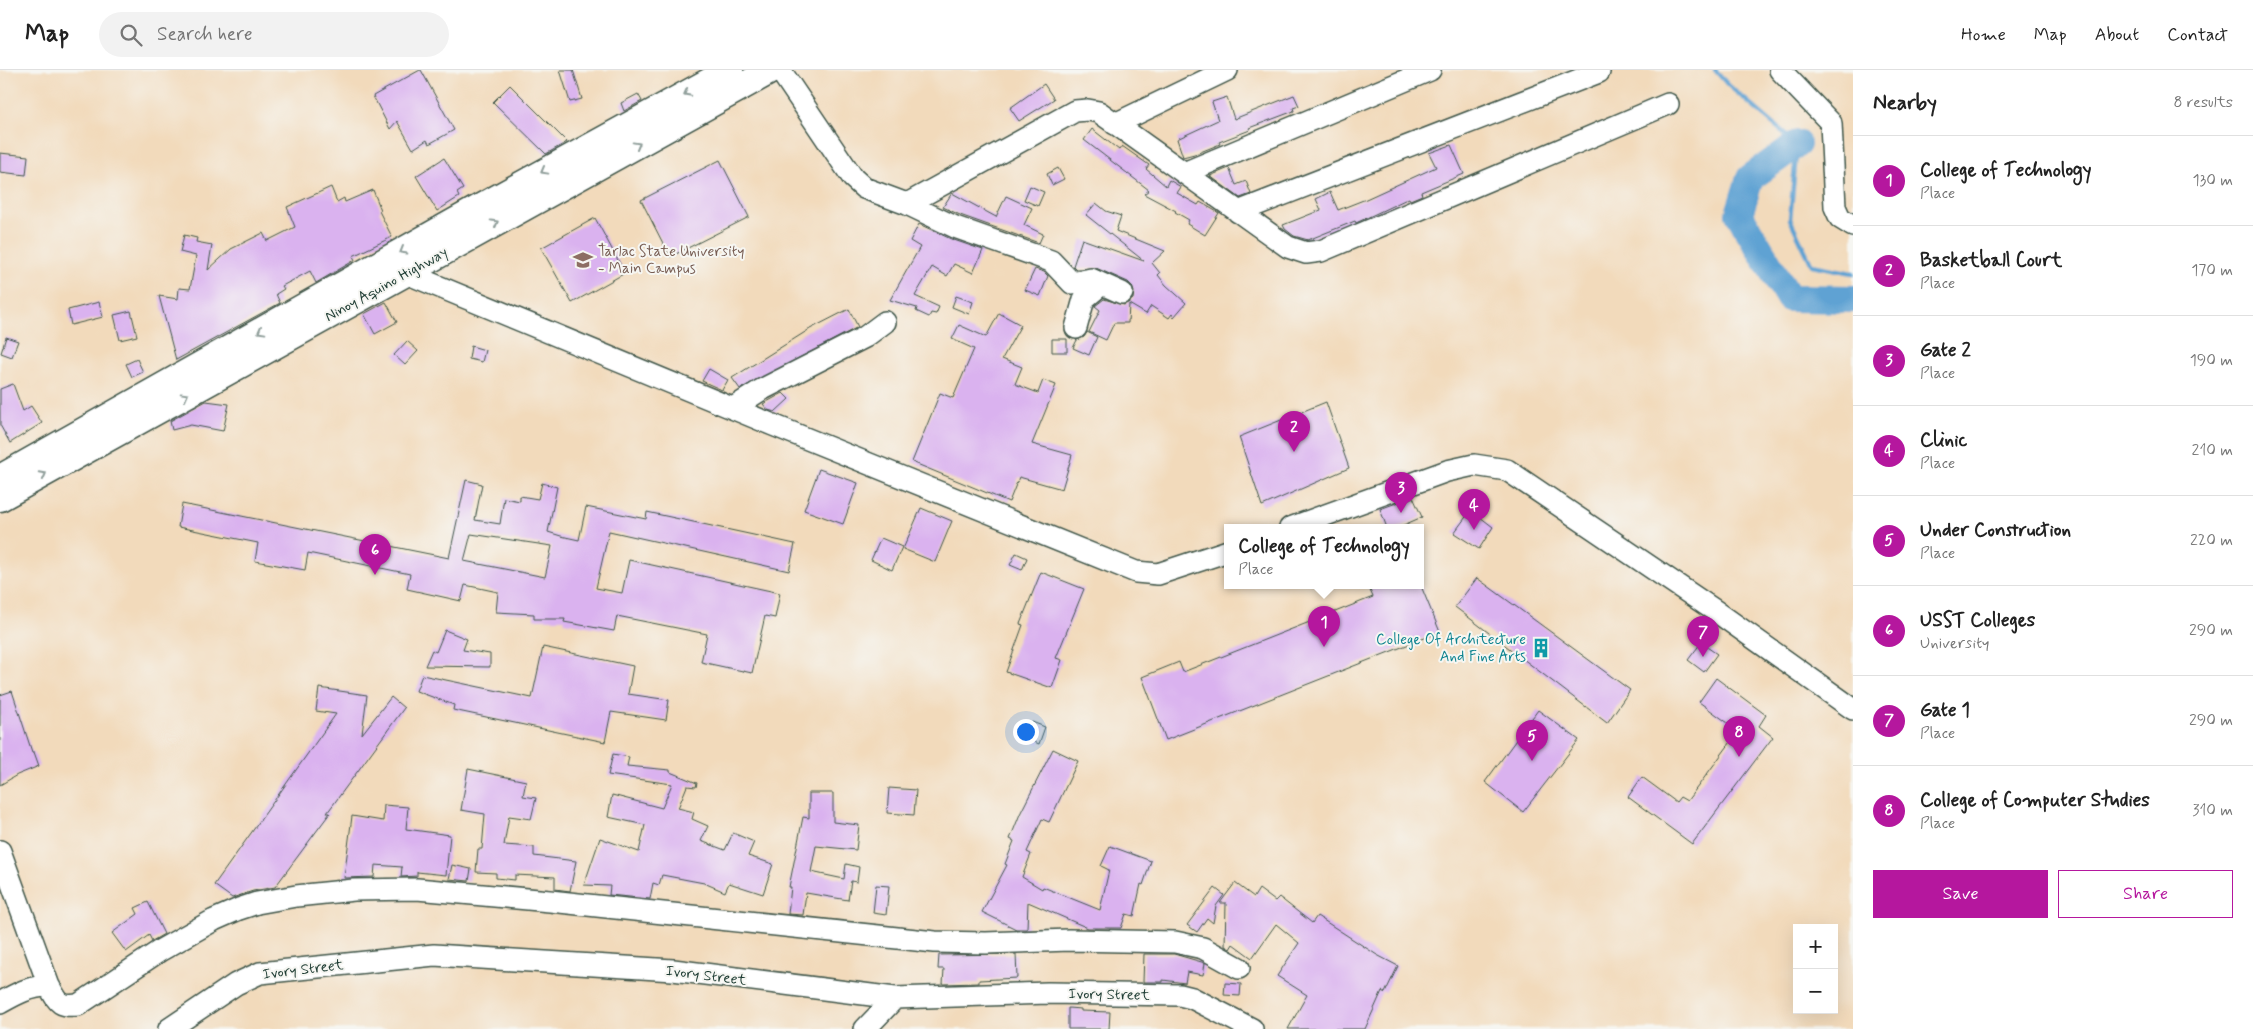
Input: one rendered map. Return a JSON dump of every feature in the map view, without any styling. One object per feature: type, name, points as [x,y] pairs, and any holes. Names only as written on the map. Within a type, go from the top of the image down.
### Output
[{"type":"main road","name":"Ninoy Aquino Highway","points":[[0,498],[374,279],[467,227],[730,70]]},
{"type":"main road","name":"Ninoy Aquino Highway","points":[[0,478],[374,279],[406,273],[467,227],[772,70]]},
{"type":"street","points":[[780,70],[853,178],[864,188],[907,204],[955,227],[1050,261],[1072,284],[1091,279],[1122,294]]},
{"type":"street","points":[[1115,124],[1227,70]]},
{"type":"street","points":[[1184,173],[1430,70]]},
{"type":"street","points":[[1780,70],[1831,123],[1835,207],[1840,218],[1853,226]]},
{"type":"street","points":[[1238,212],[1598,72]]},
{"type":"street","points":[[907,204],[1075,111],[1088,110],[1099,112],[1288,247],[1306,253],[1320,250],[1668,104]]},
{"type":"street","points":[[406,273],[1136,572],[1158,574],[1224,552]]},
{"type":"street","points":[[1076,328],[1084,299],[1102,284]]},
{"type":"street","points":[[733,408],[761,390],[865,337],[885,322]]},
{"type":"street","points":[[1301,524],[1447,471],[1474,465],[1507,470],[1717,612],[1853,710]]},
{"type":"street","points":[[0,851],[49,986],[58,1002],[66,1006],[78,1005],[161,950],[214,920],[239,909],[257,903],[296,896],[393,889],[550,901],[935,942],[986,943],[1069,940],[1175,942],[1203,948],[1239,968]]},
{"type":"street","name":"Ivory Street","points":[[168,1029],[236,984],[260,973],[426,955],[673,970],[895,998],[1048,993],[1180,996],[1192,998],[1252,1029]]},
{"type":"street","points":[[0,1003],[28,988],[49,986]]},
{"type":"street","points":[[865,1029],[895,998]]},
{"type":"building","points":[[420,70],[454,130],[429,144],[427,140],[413,149],[397,121],[390,129],[373,96]]},
{"type":"building","points":[[560,70],[573,70],[582,99],[570,102]]},
{"type":"building","points":[[1044,84],[1054,99],[1019,121],[1010,108]]},
{"type":"building","points":[[510,85],[567,142],[546,154],[493,102]]},
{"type":"building","points":[[638,94],[642,101],[624,111],[621,103]]},
{"type":"building","points":[[1294,95],[1299,106],[1293,108],[1294,111],[1249,128],[1250,130],[1219,142],[1220,144],[1183,157],[1177,139],[1218,120],[1212,102],[1227,97],[1234,119]]},
{"type":"building","points":[[1092,129],[1119,150],[1122,146],[1149,165],[1146,169],[1166,186],[1169,180],[1181,187],[1177,193],[1198,205],[1200,202],[1219,213],[1205,235],[1187,224],[1189,220],[1176,211],[1144,194],[1149,190],[1084,140]]},
{"type":"building","points":[[1451,145],[1464,174],[1421,192],[1422,195],[1410,200],[1409,198],[1356,223],[1355,221],[1308,240],[1294,236],[1283,225],[1321,210],[1316,199],[1330,192],[1338,210],[1436,167],[1429,153]]},
{"type":"building","points":[[0,153],[28,156],[26,175],[0,172]]},
{"type":"building","points":[[444,158],[463,189],[457,193],[459,197],[437,211],[416,176]]},
{"type":"building","points":[[720,160],[749,217],[670,257],[641,200]]},
{"type":"building","points":[[1058,168],[1064,179],[1052,185],[1047,174]]},
{"type":"building","points":[[1229,168],[1236,185],[1246,181],[1251,194],[1240,198],[1210,176]]},
{"type":"building","points":[[1030,186],[1044,192],[1038,206],[1024,200]]},
{"type":"building","points":[[331,187],[337,202],[344,198],[345,202],[373,190],[381,210],[379,211],[392,237],[353,256],[355,260],[316,283],[310,271],[282,286],[284,289],[276,294],[280,303],[176,360],[159,296],[178,299],[179,288],[190,289],[196,256],[180,252],[184,235],[197,238],[196,242],[212,245],[208,270],[231,249],[263,233],[267,241],[295,227],[287,207]]},
{"type":"building","points":[[952,193],[996,217],[1006,196],[1032,208],[1024,225],[1043,234],[1039,243],[960,215],[943,207]]},
{"type":"building","points":[[1096,203],[1106,211],[1121,216],[1116,231],[1165,251],[1152,263],[1166,285],[1186,303],[1174,317],[1172,314],[1169,318],[1151,306],[1146,314],[1129,304],[1128,323],[1114,323],[1106,340],[1089,332],[1100,310],[1095,306],[1104,299],[1124,305],[1133,299],[1134,292],[1128,282],[1096,268],[1076,269],[1073,266],[1082,239],[1144,261],[1086,215]]},
{"type":"building","name":"Tarlac State University - Main Campus","points":[[595,218],[625,273],[572,303],[541,248]]},
{"type":"building","points":[[919,224],[951,239],[983,250],[973,273],[954,264],[947,276],[932,267],[915,296],[939,307],[936,314],[931,313],[929,317],[916,311],[917,308],[890,300],[920,247],[910,241]]},
{"type":"building","points":[[1035,269],[1044,272],[1048,276],[1040,296],[1025,290]]},
{"type":"building","points":[[956,296],[973,302],[969,314],[952,307]]},
{"type":"building","points":[[99,302],[103,317],[71,325],[68,310]]},
{"type":"building","points":[[386,302],[397,322],[375,334],[364,314]]},
{"type":"building","points":[[849,309],[858,327],[740,389],[732,378],[810,329]]},
{"type":"building","points":[[131,311],[137,336],[120,340],[114,315]]},
{"type":"building","points":[[999,313],[1021,325],[1002,359],[1022,367],[1015,384],[1038,393],[1043,380],[1056,385],[1032,444],[1072,455],[1062,489],[1019,477],[1009,502],[912,462],[940,393],[953,398],[974,349],[952,339],[959,325],[986,337]]},
{"type":"building","points":[[1087,332],[1097,337],[1089,355],[1073,348],[1077,340],[1084,337]]},
{"type":"building","points":[[6,337],[18,341],[12,357],[1,353]]},
{"type":"building","points":[[1052,339],[1067,339],[1067,352],[1052,352]]},
{"type":"building","points":[[407,341],[418,351],[405,365],[394,355]]},
{"type":"building","points":[[471,346],[485,350],[482,362],[469,359]]},
{"type":"building","points":[[137,359],[143,372],[132,377],[126,364]]},
{"type":"building","points":[[709,369],[728,380],[722,390],[702,381]]},
{"type":"building","points":[[13,384],[23,411],[31,406],[42,423],[10,443],[0,425],[0,389]]},
{"type":"building","points":[[783,393],[789,399],[775,412],[768,410],[763,404]]},
{"type":"building","points":[[206,401],[229,404],[223,431],[191,425],[172,430],[170,421]]},
{"type":"building","points":[[1326,402],[1349,468],[1262,506],[1239,437]]},
{"type":"building","points":[[819,469],[858,483],[843,524],[804,510]]},
{"type":"building","points":[[466,480],[482,484],[475,520],[500,524],[504,498],[520,501],[520,496],[538,499],[542,483],[557,487],[548,532],[561,536],[579,540],[586,507],[646,519],[647,512],[795,544],[789,571],[609,531],[596,588],[622,593],[629,560],[780,593],[775,618],[765,616],[752,673],[701,662],[707,634],[617,616],[614,631],[564,622],[565,619],[534,619],[534,614],[496,612],[498,592],[465,585],[461,601],[407,589],[410,574],[308,553],[305,570],[255,561],[258,543],[178,527],[182,504],[449,558]],"holes":[[[471,534],[552,546],[545,577],[464,561]]]},
{"type":"building","points":[[1413,497],[1422,517],[1406,524],[1386,524],[1380,509]]},
{"type":"building","points":[[921,508],[952,521],[935,562],[903,549]]},
{"type":"building","points":[[1471,510],[1493,527],[1479,549],[1454,533]]},
{"type":"building","points":[[881,538],[902,547],[892,570],[871,560]]},
{"type":"building","points":[[1016,553],[1027,558],[1022,570],[1010,565]]},
{"type":"building","points":[[1041,572],[1084,589],[1056,658],[1062,660],[1052,688],[1006,672],[1023,625],[1020,624]]},
{"type":"building","name":"College Of Architecture And Fine Arts","points":[[1477,578],[1630,690],[1607,723],[1455,607]]},
{"type":"building","points":[[1369,589],[1422,589],[1440,632],[1166,740],[1142,677],[1179,662],[1183,672],[1373,597]]},
{"type":"building","points":[[445,630],[467,639],[463,650],[490,654],[490,667],[425,666],[432,650],[436,652]]},
{"type":"building","points":[[1701,643],[1717,654],[1704,672],[1688,660]]},
{"type":"building","points":[[543,647],[633,666],[628,694],[669,700],[666,720],[611,712],[605,742],[453,710],[454,705],[416,691],[422,675],[532,698]]},
{"type":"building","points":[[1716,678],[1766,715],[1759,726],[1773,737],[1692,844],[1628,797],[1642,777],[1676,802],[1680,797],[1687,801],[1739,731],[1699,702]]},
{"type":"building","points":[[319,688],[367,695],[362,734],[391,697],[404,708],[275,887],[253,891],[232,898],[214,885],[336,714],[316,711]]},
{"type":"building","points":[[12,691],[32,752],[34,752],[39,766],[17,775],[0,785],[0,695]]},
{"type":"building","points":[[1538,710],[1579,740],[1523,812],[1485,782]]},
{"type":"building","points":[[1032,722],[1045,727],[1039,744],[1025,738]]},
{"type":"building","points":[[1053,749],[1078,761],[1049,822],[1042,819],[1027,852],[1031,854],[1022,877],[1042,889],[1043,887],[1100,910],[1109,870],[1101,866],[1110,846],[1151,861],[1143,885],[1141,884],[1134,916],[1126,914],[1121,928],[1088,928],[1028,902],[1027,929],[1016,929],[982,912],[1007,865],[1005,864],[1014,841],[1010,839],[1020,814]]},
{"type":"building","points":[[613,754],[629,757],[627,766],[670,770],[670,772],[697,783],[696,787],[687,786],[678,808],[694,812],[692,819],[708,826],[701,841],[725,850],[733,833],[754,842],[748,856],[773,864],[763,894],[729,883],[725,892],[704,883],[662,875],[659,885],[653,883],[650,899],[609,895],[610,886],[584,885],[600,838],[639,852],[645,825],[608,817],[612,795],[662,808],[672,784],[608,775]]},
{"type":"building","points":[[468,769],[526,781],[523,796],[536,798],[531,819],[509,816],[504,845],[534,847],[534,856],[576,861],[570,891],[555,889],[555,877],[515,875],[515,880],[496,878],[496,873],[476,872],[478,849],[482,849],[485,814],[461,810]]},
{"type":"building","points":[[889,788],[916,790],[914,815],[887,813]]},
{"type":"building","points":[[809,793],[833,793],[833,822],[859,825],[856,850],[816,846],[811,872],[844,879],[846,864],[859,867],[857,882],[851,881],[848,900],[806,893],[803,915],[788,914],[791,887],[789,887],[803,817],[809,818]]},
{"type":"building","points":[[384,805],[408,807],[406,829],[450,835],[446,875],[417,872],[417,876],[401,877],[402,867],[375,865],[374,877],[344,878],[352,816],[383,821]]},
{"type":"building","points":[[452,865],[471,869],[469,881],[449,879]]},
{"type":"building","points":[[1235,883],[1254,897],[1259,889],[1275,901],[1279,897],[1312,923],[1317,916],[1377,955],[1398,966],[1385,993],[1382,991],[1365,1029],[1288,1029],[1307,995],[1277,976],[1299,943],[1276,924],[1252,958],[1233,944],[1230,949],[1225,946],[1226,903],[1220,903]]},
{"type":"building","points":[[876,885],[889,886],[886,915],[873,913]]},
{"type":"building","points":[[1215,888],[1224,895],[1216,906],[1213,923],[1207,918],[1197,932],[1187,925]]},
{"type":"building","points":[[148,902],[164,934],[152,941],[149,935],[126,952],[112,933],[138,914],[135,908]]},
{"type":"building","points":[[1016,954],[1017,978],[979,980],[979,983],[943,984],[944,969],[938,969],[939,955]]},
{"type":"building","points":[[1144,954],[1174,954],[1205,963],[1203,975],[1187,972],[1185,983],[1163,980],[1163,982],[1143,982]]},
{"type":"building","points":[[1225,983],[1241,984],[1240,996],[1224,995]]},
{"type":"building","points":[[1068,1008],[1081,1009],[1081,1011],[1110,1012],[1109,1029],[1068,1029]]},
{"type":"waterway","points":[[1715,70],[1728,85],[1797,144],[1790,219],[1812,265],[1853,273]]},
{"type":"waterway","points":[[1797,144],[1750,178],[1739,214],[1789,298],[1853,299]]},
{"type":"place","name":"Tarlac State University - Main Campus","points":[[583,260]]},
{"type":"place","name":"Basketball Court","points":[[1294,452]]},
{"type":"place","name":"Gate 2","points":[[1401,513]]},
{"type":"place","name":"Clinic","points":[[1474,530]]},
{"type":"place","name":"USST Colleges","points":[[375,575]]},
{"type":"place","name":"College of Technology","points":[[1324,647]]},
{"type":"place","name":"College Of Architecture And Fine Arts","points":[[1541,648]]},
{"type":"place","name":"Gate 1","points":[[1703,657]]},
{"type":"place","name":"College of Computer Studies","points":[[1739,757]]},
{"type":"place","name":"Under Construction","points":[[1532,761]]}]
